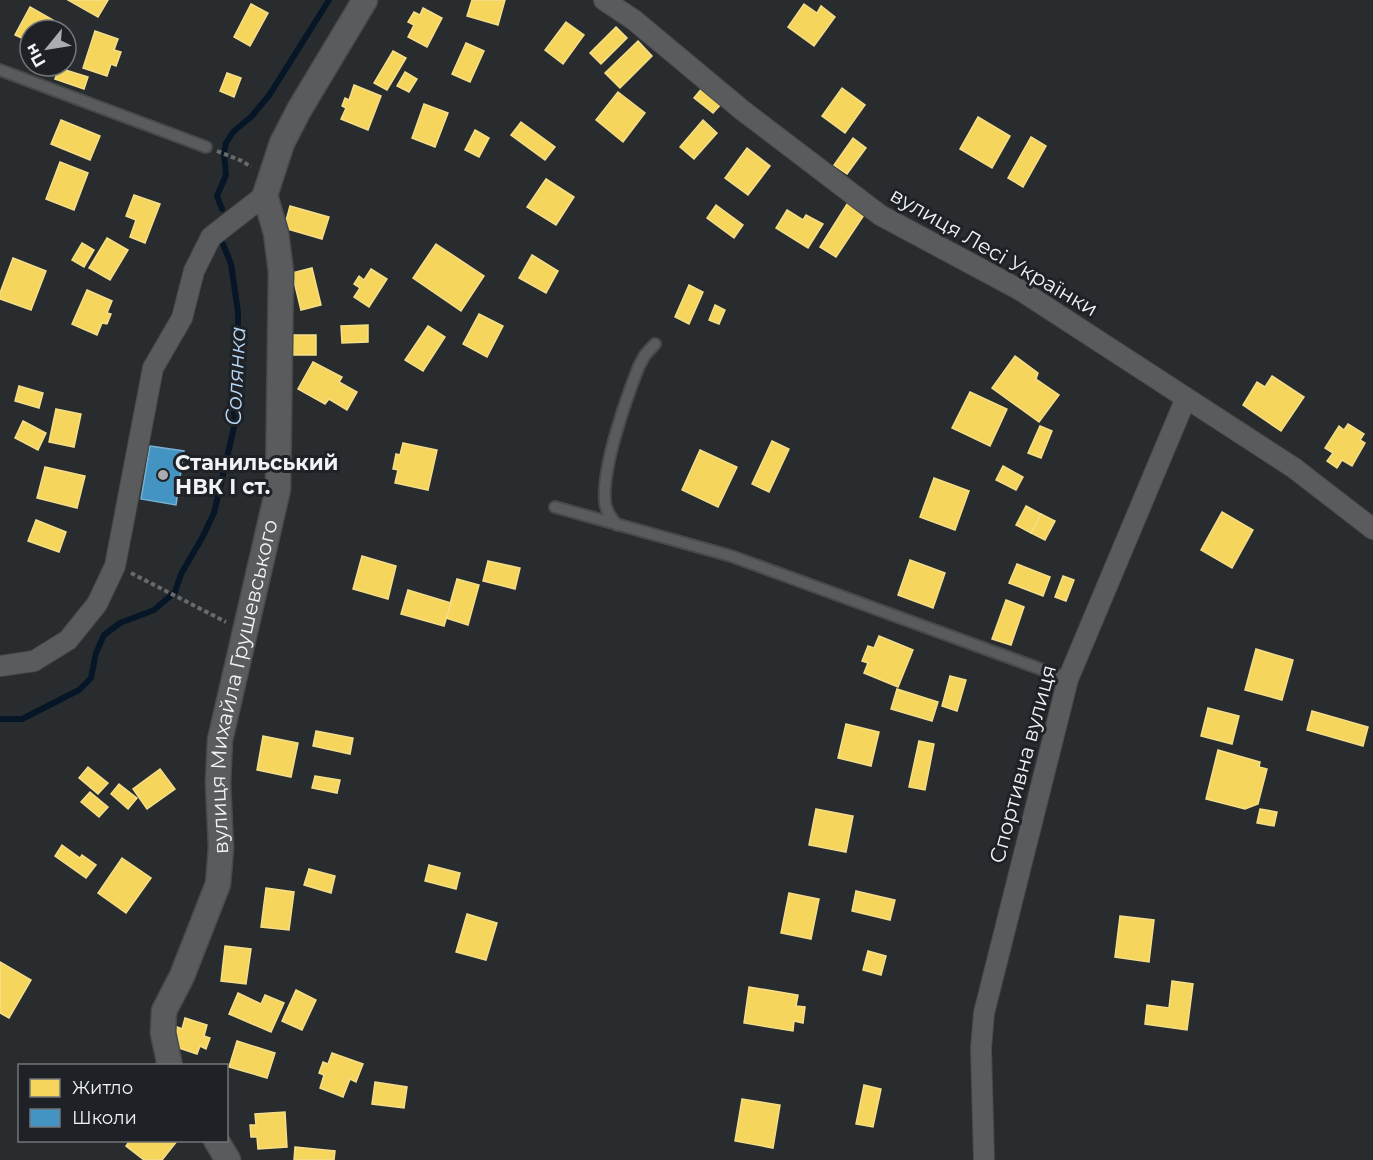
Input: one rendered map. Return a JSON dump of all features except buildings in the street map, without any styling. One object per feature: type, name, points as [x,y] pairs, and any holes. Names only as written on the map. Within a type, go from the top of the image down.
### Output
[{"type":"street","points":[[0,666],[34,661],[43,656],[68,640],[97,604],[115,566],[153,368],[182,318],[194,271],[211,237],[265,195],[282,143],[298,110],[365,0]]},
{"type":"street","name":"вулиця Лесі Українки","points":[[604,0],[634,20],[742,110],[880,215],[1020,291],[1294,468],[1373,529]]},
{"type":"street","name":"вулиця Михайла Грушевського","points":[[170,1064],[163,1034],[165,1011],[182,976],[218,884],[221,848],[218,783],[220,740],[278,489],[281,272],[276,233],[265,195]]},
{"type":"street","name":"Спортивна вулиця","points":[[984,1160],[981,1048],[984,1013],[1068,679],[1186,398]]},
{"type":"street","points":[[217,1142],[228,1160]]},
{"type":"lane","points":[[0,70],[206,147]]},
{"type":"lane","points":[[617,525],[604,502],[613,443],[639,366],[655,344]]},
{"type":"lane","points":[[555,507],[731,556],[1068,679]]},
{"type":"path","points":[[206,147],[242,161]]},
{"type":"path","points":[[136,576],[214,617]]},
{"type":"waterway","name":"Солянка","points":[[222,209],[217,196],[226,175],[224,153],[226,143],[233,132],[252,116],[270,94],[329,0]]},
{"type":"waterway","name":"Солянка","points":[[0,719],[22,719],[79,690],[91,678],[96,653],[104,635],[120,623],[154,610],[175,592],[181,574],[214,513],[235,423],[232,394],[238,352],[238,312],[231,264],[223,244]]},
{"type":"place","name":"Станильський НВК І ст.","points":[[163,475]]}]
